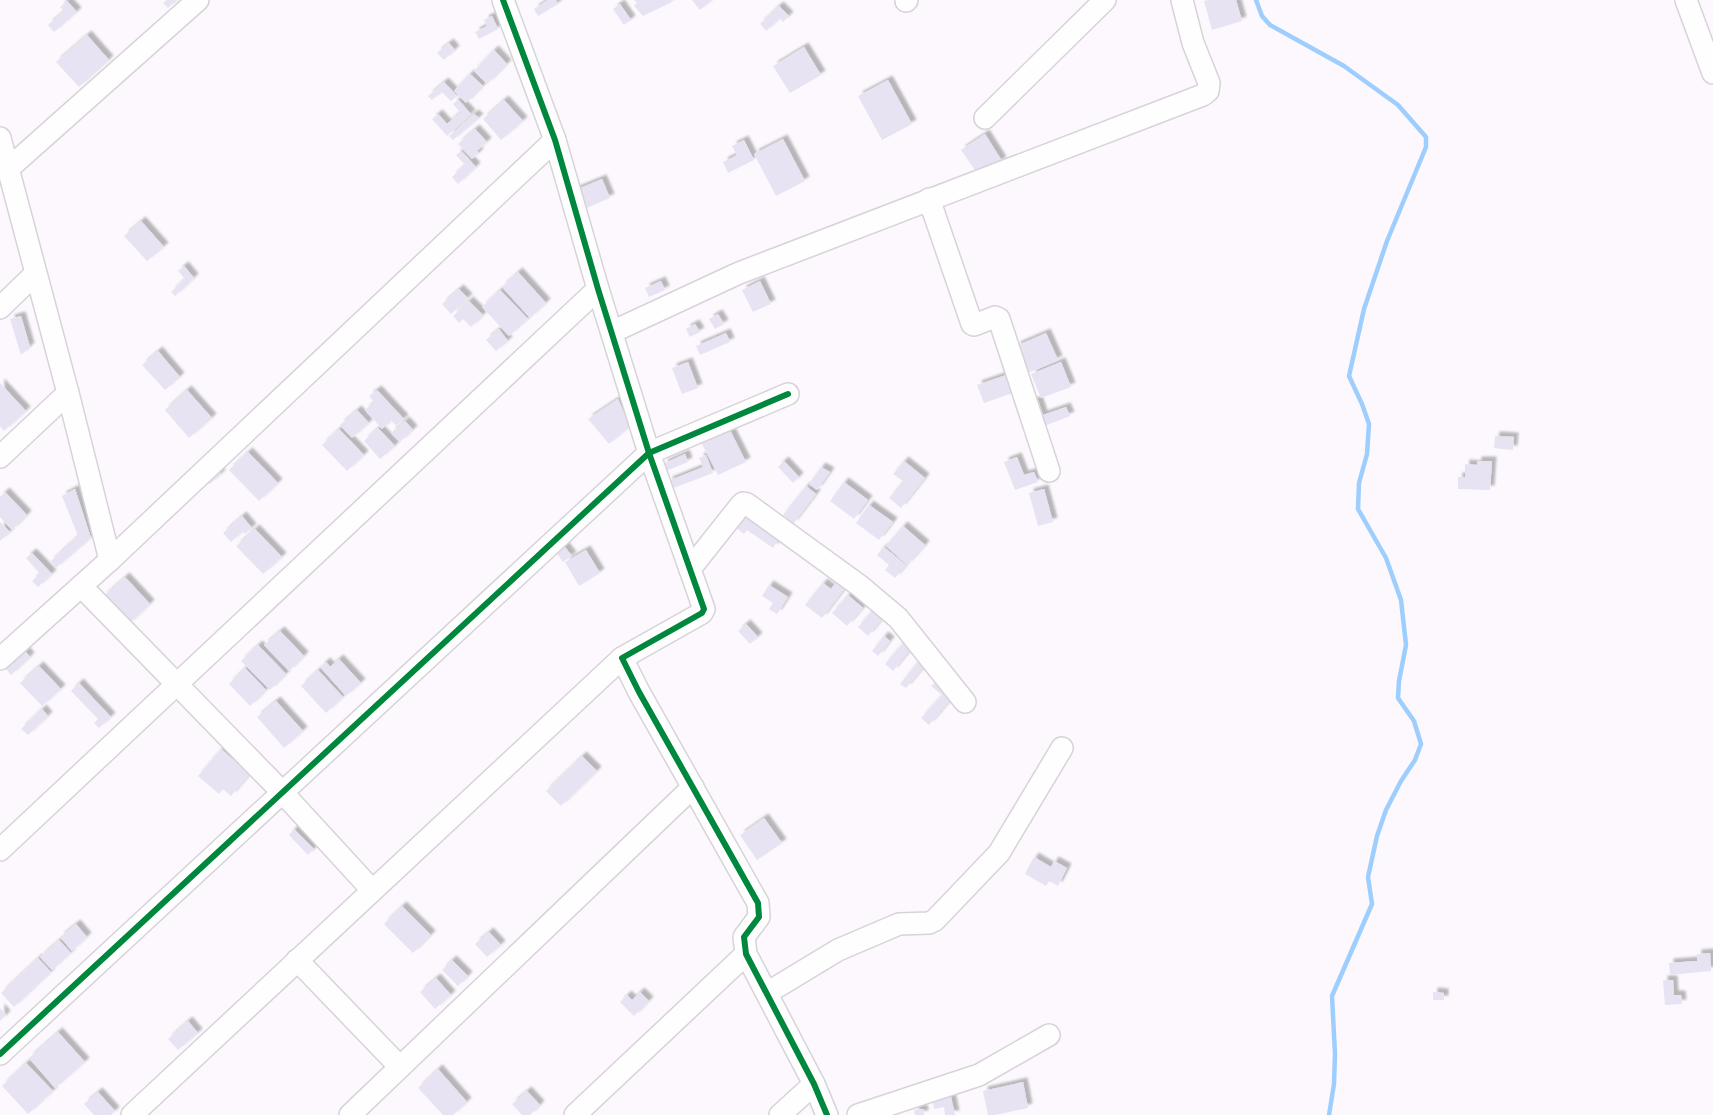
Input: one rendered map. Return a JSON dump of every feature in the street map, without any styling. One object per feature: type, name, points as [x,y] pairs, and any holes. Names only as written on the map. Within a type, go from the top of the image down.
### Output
[{"type":"street","points":[[8,169],[198,0]]},
{"type":"street","points":[[132,1115],[622,658],[704,612],[649,453],[555,140],[503,0]]},
{"type":"street","points":[[985,118],[1105,0]]},
{"type":"street","points":[[612,332],[739,273],[1203,95],[1208,91],[1209,83],[1193,43],[1182,0]]},
{"type":"street","points":[[1686,0],[1713,73]]},
{"type":"street","points":[[0,138],[110,560]]},
{"type":"street","points":[[0,660],[110,560],[555,140]]},
{"type":"street","points":[[929,199],[972,324],[974,325],[995,317],[999,318],[1049,471]]},
{"type":"street","points":[[0,308],[35,274]]},
{"type":"street","points":[[0,850],[598,288]]},
{"type":"street","points":[[0,457],[68,393]]},
{"type":"street","points":[[0,1054],[649,453],[788,394]]},
{"type":"street","points":[[690,569],[740,506],[747,504],[860,586],[898,618],[965,702]]},
{"type":"street","points":[[81,586],[282,792],[372,890]]},
{"type":"street","points":[[622,658],[758,903],[759,918],[744,937],[746,954],[814,1084],[827,1115]]},
{"type":"street","points":[[767,993],[838,950],[899,924],[929,923],[936,920],[999,853],[1062,748]]},
{"type":"street","points":[[350,1115],[693,787]]},
{"type":"street","points":[[575,1115],[746,954]]},
{"type":"street","points":[[297,960],[400,1067]]},
{"type":"street","points":[[858,1115],[979,1075],[1049,1035]]},
{"type":"street","points":[[780,1115],[814,1084]]},
{"type":"building","points":[[167,0],[177,0],[168,8],[163,3]]},
{"type":"building","points":[[548,0],[556,0],[558,4],[538,16],[534,9]]},
{"type":"building","points":[[634,0],[671,0],[672,2],[643,16],[634,6],[637,3]]},
{"type":"building","points":[[692,0],[712,0],[700,10]]},
{"type":"building","points":[[1236,0],[1242,21],[1212,30],[1204,1]]},
{"type":"building","points":[[67,1],[77,12],[54,32],[48,25],[64,11],[60,7]]},
{"type":"building","points":[[620,4],[631,20],[624,25],[613,9]]},
{"type":"building","points":[[779,6],[789,16],[783,22],[780,18],[766,31],[760,24]]},
{"type":"building","points":[[492,16],[498,29],[479,39],[475,32],[487,26],[484,20]]},
{"type":"building","points":[[87,35],[109,60],[79,87],[56,62]]},
{"type":"building","points":[[449,43],[455,50],[444,60],[437,53]]},
{"type":"building","points":[[804,47],[821,75],[790,93],[773,66]]},
{"type":"building","points":[[494,50],[507,64],[487,84],[474,71]]},
{"type":"building","points":[[470,74],[483,86],[466,103],[454,91]]},
{"type":"building","points":[[888,80],[912,124],[882,140],[858,96]]},
{"type":"building","points":[[444,82],[457,96],[451,101],[442,92],[432,100],[428,96]]},
{"type":"building","points":[[458,100],[471,114],[447,136],[432,119],[438,114],[447,124],[460,112],[453,104]]},
{"type":"building","points":[[504,100],[523,121],[501,140],[483,119]]},
{"type":"building","points":[[474,114],[479,118],[453,140],[449,136]]},
{"type":"building","points":[[475,129],[487,142],[477,151],[479,153],[472,159],[458,144]]},
{"type":"building","points":[[985,134],[1002,161],[979,176],[961,150]]},
{"type":"building","points":[[783,139],[805,181],[776,196],[754,154]]},
{"type":"building","points":[[744,140],[754,160],[728,173],[723,162],[737,155],[732,146]]},
{"type":"building","points":[[461,151],[476,167],[458,184],[452,177],[465,165],[456,155]]},
{"type":"building","points":[[602,179],[610,198],[582,210],[573,191]]},
{"type":"building","points":[[141,221],[164,247],[147,261],[124,236]]},
{"type":"building","points":[[184,266],[194,278],[175,296],[171,292],[185,279],[178,271]]},
{"type":"building","points":[[518,272],[546,303],[530,318],[502,287]]},
{"type":"building","points":[[661,281],[665,290],[649,297],[645,288]]},
{"type":"building","points":[[760,281],[771,304],[753,312],[742,290]]},
{"type":"building","points":[[459,289],[468,298],[451,314],[442,304]]},
{"type":"building","points":[[500,290],[528,319],[509,336],[482,307]]},
{"type":"building","points":[[469,301],[483,315],[471,327],[463,319],[459,323],[453,316]]},
{"type":"building","points":[[718,314],[724,324],[715,329],[709,319]]},
{"type":"building","points":[[21,316],[30,347],[21,355],[10,319]]},
{"type":"building","points":[[695,324],[700,332],[690,337],[686,329]]},
{"type":"building","points":[[499,329],[508,341],[496,351],[486,340]]},
{"type":"building","points":[[726,333],[730,342],[700,355],[696,346]]},
{"type":"building","points":[[1046,333],[1058,360],[1028,373],[1016,346]]},
{"type":"building","points":[[158,351],[180,377],[165,390],[142,365]]},
{"type":"building","points":[[688,362],[698,388],[682,394],[672,368]]},
{"type":"building","points":[[1061,362],[1071,387],[1041,398],[1031,374]]},
{"type":"building","points":[[1009,374],[1016,392],[984,403],[977,385]]},
{"type":"building","points":[[0,383],[26,411],[4,431],[0,426]]},
{"type":"building","points":[[187,390],[212,418],[189,438],[165,410]]},
{"type":"building","points":[[377,390],[404,419],[396,426],[391,420],[382,429],[365,410],[374,402],[369,396]]},
{"type":"building","points":[[618,399],[630,427],[609,444],[588,419]]},
{"type":"building","points":[[1038,400],[1043,415],[1066,407],[1070,416],[1039,428],[1030,403]]},
{"type":"building","points":[[357,410],[369,423],[352,438],[340,425]]},
{"type":"building","points":[[405,421],[413,430],[400,442],[391,433]]},
{"type":"building","points":[[378,428],[395,446],[380,459],[364,441]]},
{"type":"building","points":[[729,428],[746,462],[718,475],[701,442]]},
{"type":"building","points":[[339,429],[364,455],[347,471],[322,445]]},
{"type":"building","points":[[1495,436],[1514,437],[1513,450],[1494,448]]},
{"type":"building","points":[[248,452],[278,483],[259,501],[229,470]]},
{"type":"building","points":[[685,454],[688,462],[666,471],[663,464]]},
{"type":"building","points":[[706,455],[713,473],[671,489],[668,481],[703,467],[699,458]]},
{"type":"building","points":[[1017,457],[1024,475],[1034,472],[1038,482],[1015,490],[1004,462]]},
{"type":"building","points":[[784,461],[799,477],[793,483],[778,467]]},
{"type":"building","points":[[904,461],[925,478],[901,508],[889,498],[903,481],[893,474]]},
{"type":"building","points":[[1477,461],[1492,461],[1490,490],[1458,489],[1458,477],[1465,477],[1465,464],[1477,465]]},
{"type":"building","points":[[215,467],[221,474],[210,484],[204,477]]},
{"type":"building","points":[[821,467],[830,472],[817,490],[809,484]]},
{"type":"building","points":[[844,482],[868,500],[854,519],[830,501]]},
{"type":"building","points":[[806,486],[816,494],[793,524],[783,515]]},
{"type":"building","points":[[75,489],[91,538],[56,568],[50,562],[78,536],[62,496]]},
{"type":"building","points":[[1044,489],[1053,522],[1038,526],[1029,493]]},
{"type":"building","points":[[5,492],[27,515],[12,530],[0,517],[0,497]]},
{"type":"building","points":[[869,505],[893,522],[879,540],[856,523]]},
{"type":"building","points":[[744,515],[778,540],[773,548],[747,530],[744,534],[735,527]]},
{"type":"building","points":[[242,516],[252,528],[245,534],[243,531],[231,542],[223,533]]},
{"type":"building","points":[[0,522],[10,532],[0,541]]},
{"type":"building","points":[[903,526],[925,545],[907,565],[886,546]]},
{"type":"building","points":[[255,529],[282,557],[263,574],[236,546]]},
{"type":"building","points":[[561,542],[572,556],[563,562],[553,548]]},
{"type":"building","points":[[884,547],[906,565],[895,578],[885,570],[889,565],[877,555]]},
{"type":"building","points":[[586,550],[600,573],[579,586],[565,562]]},
{"type":"building","points":[[32,553],[52,574],[38,587],[32,581],[40,574],[26,558]]},
{"type":"building","points":[[125,577],[150,604],[129,624],[103,597]]},
{"type":"building","points":[[838,580],[846,587],[822,618],[805,605],[823,583],[831,589]]},
{"type":"building","points":[[769,585],[788,597],[777,614],[769,609],[773,603],[762,596]]},
{"type":"building","points":[[848,595],[863,608],[847,626],[832,613]]},
{"type":"building","points":[[872,611],[882,619],[868,636],[858,627]]},
{"type":"building","points":[[746,624],[758,637],[750,644],[738,631]]},
{"type":"building","points":[[280,631],[304,656],[289,671],[264,645]]},
{"type":"building","points":[[884,636],[890,641],[878,656],[872,651]]},
{"type":"building","points":[[903,643],[911,649],[893,671],[885,664]]},
{"type":"building","points":[[258,645],[286,674],[270,690],[241,661]]},
{"type":"building","points":[[25,651],[30,657],[11,675],[6,669]]},
{"type":"building","points":[[921,658],[927,663],[906,688],[900,684]]},
{"type":"building","points":[[339,659],[361,683],[346,696],[320,667],[326,662],[330,667]]},
{"type":"building","points":[[39,666],[61,689],[42,706],[20,683]]},
{"type":"building","points":[[245,668],[266,690],[250,706],[229,684]]},
{"type":"building","points":[[318,670],[343,697],[326,713],[301,686]]},
{"type":"building","points":[[937,680],[954,696],[929,725],[921,718],[942,695],[931,686]]},
{"type":"building","points":[[79,683],[111,717],[99,728],[94,723],[98,719],[71,691]]},
{"type":"building","points":[[276,701],[303,731],[284,748],[257,717]]},
{"type":"building","points":[[42,709],[48,716],[28,735],[21,729]]},
{"type":"building","points":[[221,749],[250,774],[231,796],[223,789],[219,794],[198,776]]},
{"type":"building","points":[[582,756],[597,771],[561,806],[546,791]]},
{"type":"building","points":[[764,818],[782,843],[757,860],[740,835]]},
{"type":"building","points":[[294,829],[314,849],[308,855],[289,835]]},
{"type":"building","points":[[1034,857],[1051,867],[1054,861],[1067,868],[1058,886],[1049,881],[1046,886],[1025,874]]},
{"type":"building","points":[[402,906],[431,935],[413,953],[384,924]]},
{"type":"building","points":[[76,924],[87,937],[72,951],[60,937]]},
{"type":"building","points":[[489,932],[501,945],[487,957],[475,944]]},
{"type":"building","points":[[59,940],[71,953],[52,970],[40,957]]},
{"type":"building","points":[[1710,953],[1711,971],[1670,975],[1669,963],[1697,961],[1697,954]]},
{"type":"building","points":[[38,958],[51,972],[14,1007],[1,993]]},
{"type":"building","points":[[452,960],[468,976],[458,986],[442,970]]},
{"type":"building","points":[[436,978],[451,995],[435,1009],[420,992]]},
{"type":"building","points":[[1663,980],[1673,980],[1674,995],[1681,995],[1682,1004],[1665,1005]]},
{"type":"building","points":[[640,992],[649,1001],[634,1016],[620,1002],[627,995],[632,1000]]},
{"type":"building","points":[[1433,992],[1444,993],[1444,1000],[1433,1000]]},
{"type":"building","points":[[0,1008],[6,1015],[0,1021]]},
{"type":"building","points":[[188,1021],[198,1033],[178,1050],[168,1039]]},
{"type":"building","points":[[58,1032],[85,1062],[55,1088],[29,1058]]},
{"type":"building","points":[[26,1063],[53,1091],[28,1114],[2,1086]]},
{"type":"building","points":[[438,1069],[467,1102],[453,1115],[443,1115],[418,1088]]},
{"type":"building","points":[[1023,1082],[1028,1108],[988,1115],[983,1091]]},
{"type":"building","points":[[527,1091],[540,1105],[530,1115],[522,1115],[512,1104]]},
{"type":"building","points":[[98,1092],[115,1111],[111,1115],[94,1115],[84,1104]]},
{"type":"building","points":[[951,1097],[955,1115],[945,1115],[944,1107],[934,1109],[933,1101]]},
{"type":"building","points":[[923,1109],[924,1115],[915,1115],[914,1110]]},
{"type":"waterway","points":[[1256,0],[1262,16],[1270,25],[1344,66],[1398,105],[1426,137],[1426,147],[1387,241],[1364,309],[1349,376],[1369,424],[1367,454],[1359,483],[1358,509],[1386,558],[1401,600],[1406,645],[1399,681],[1398,698],[1414,721],[1421,744],[1415,760],[1401,781],[1386,810],[1377,836],[1368,877],[1372,904],[1332,996],[1335,1054],[1334,1084],[1329,1115]]},
{"type":"cycle path","points":[[503,0],[555,140],[598,289],[649,453],[704,609],[702,613],[622,658],[639,692],[758,903],[759,917],[744,937],[746,954],[814,1084],[827,1115]]},
{"type":"cycle path","points":[[0,1054],[649,453],[788,394]]}]
